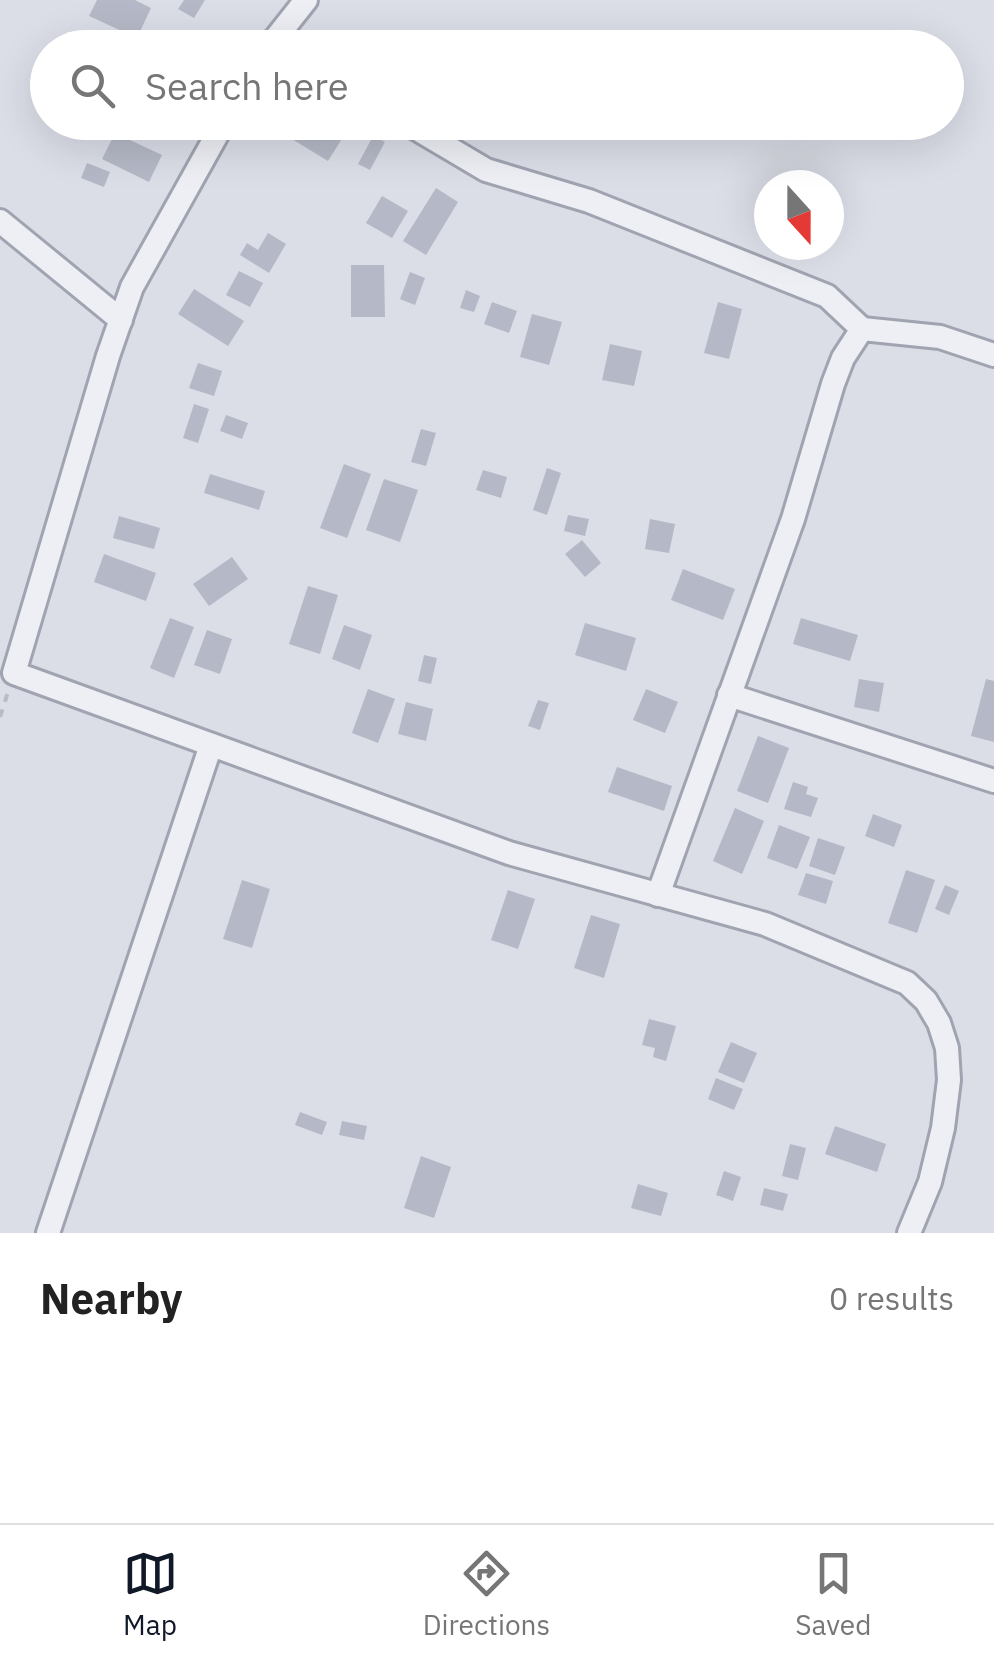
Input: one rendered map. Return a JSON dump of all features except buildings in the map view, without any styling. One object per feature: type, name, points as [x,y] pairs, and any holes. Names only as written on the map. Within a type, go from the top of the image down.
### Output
[{"type":"street","points":[[283,30],[306,0]]},
{"type":"street","points":[[214,140],[132,287],[14,673],[509,854],[764,924],[907,983],[926,1001],[939,1023],[947,1048],[949,1080],[930,1182],[910,1233]]},
{"type":"street","points":[[435,140],[486,170],[589,201],[826,296],[862,329],[940,337],[994,355]]},
{"type":"street","points":[[0,221],[120,320]]},
{"type":"street","points":[[658,895],[793,519],[833,384],[843,358],[862,329]]},
{"type":"street","points":[[730,695],[994,781]]},
{"type":"street","points":[[48,1233],[211,745]]}]
